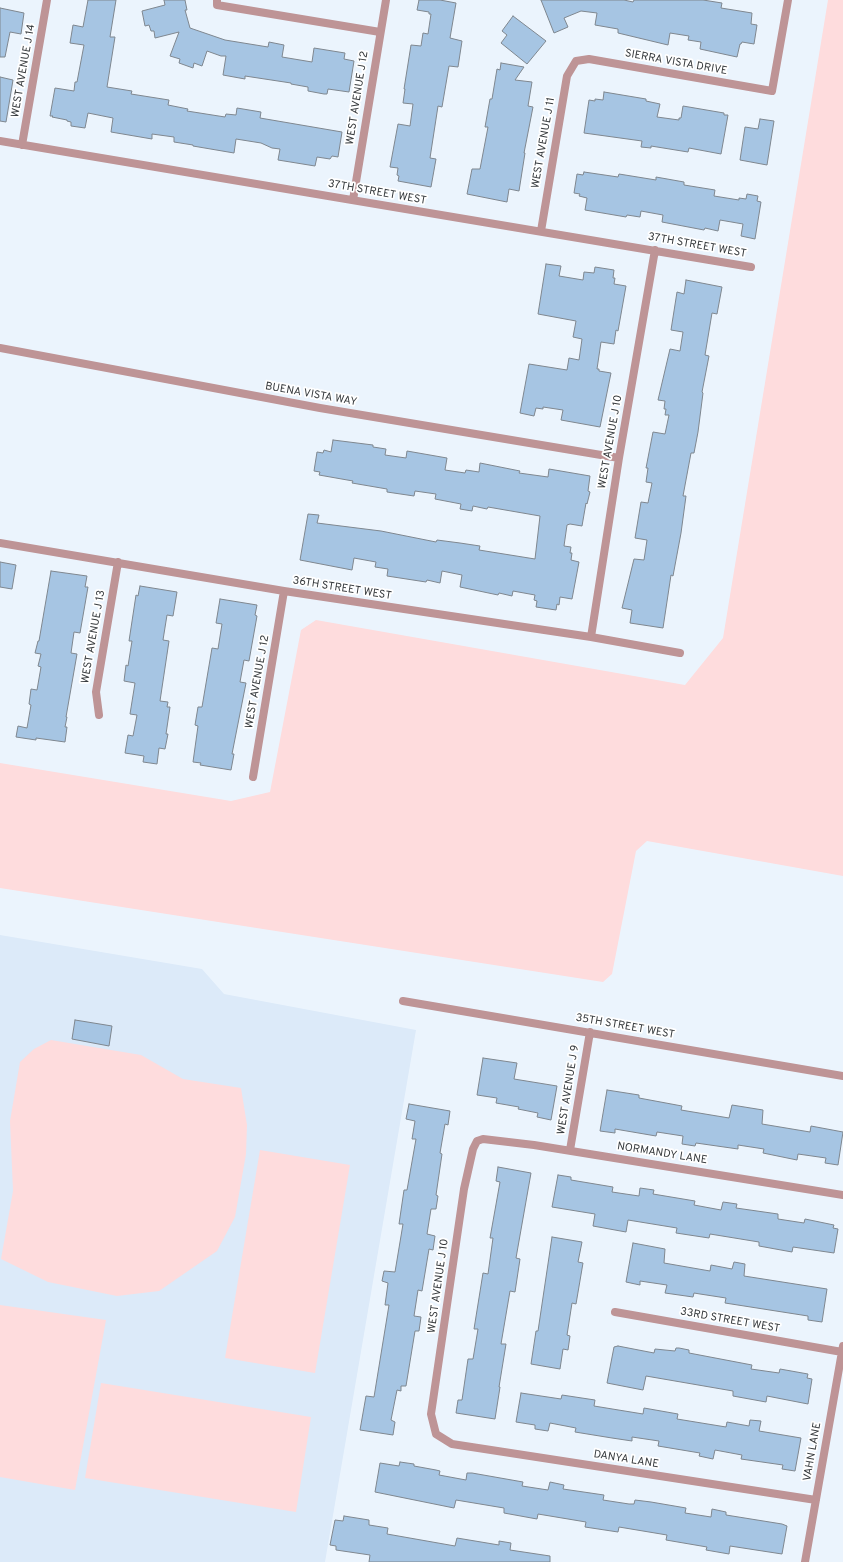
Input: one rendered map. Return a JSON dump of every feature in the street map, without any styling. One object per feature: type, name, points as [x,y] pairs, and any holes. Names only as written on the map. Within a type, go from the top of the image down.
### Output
[{"type":"street","name":"WEST AVENUE J 14","points":[[22,145],[47,0]]},
{"type":"street","points":[[217,0],[217,5],[380,32]]},
{"type":"street","name":"WEST AVENUE J 12","points":[[353,200],[386,0]]},
{"type":"street","name":"SIERRA VISTA DRIVE","points":[[576,61],[589,59],[772,91],[788,0]]},
{"type":"street","name":"WEST AVENUE J 11","points":[[541,231],[567,76],[576,61]]},
{"type":"street","name":"37TH STREET WEST","points":[[0,141],[751,267]]},
{"type":"street","name":"WEST AVENUE J 10","points":[[591,637],[619,458],[655,250]]},
{"type":"street","name":"BUENA VISTA WAY","points":[[0,348],[320,408],[619,458]]},
{"type":"street","name":"36TH STREET WEST","points":[[0,543],[284,591],[591,637],[680,654]]},
{"type":"street","name":"WEST AVENUE J 13","points":[[99,714],[96,692],[118,562]]},
{"type":"street","name":"WEST AVENUE J 12","points":[[253,777],[284,591]]},
{"type":"street","name":"35TH STREET WEST","points":[[404,1001],[843,1076]]},
{"type":"street","name":"WEST AVENUE J 9","points":[[570,1150],[590,1032]]},
{"type":"street","name":"NORMANDY LANE","points":[[477,1141],[483,1139],[570,1150],[843,1195]]},
{"type":"street","name":"WEST AVENUE J 10","points":[[436,1434],[431,1414],[464,1189],[473,1149],[477,1141]]},
{"type":"street","name":"33RD STREET WEST","points":[[615,1312],[842,1349]]},
{"type":"street","name":"VAHN LANE","points":[[805,1562],[842,1349]]},
{"type":"street","name":"DANYA LANE","points":[[436,1434],[452,1444],[816,1500]]},
{"type":"shaded area","points":[[828,0],[843,0],[843,876],[647,841],[636,851],[612,974],[603,982],[0,888],[0,763],[231,801],[270,792],[301,630],[316,620],[685,685],[723,638]]},
{"type":"shaded area","points":[[0,935],[202,969],[224,994],[416,1030],[325,1562],[0,1562]]},
{"type":"shaded area","points":[[51,1040],[141,1055],[183,1079],[241,1088],[247,1125],[246,1154],[235,1217],[217,1251],[159,1291],[117,1296],[48,1282],[1,1259],[13,1191],[10,1121],[20,1062],[34,1049]]},
{"type":"shaded area","points":[[260,1150],[350,1165],[315,1373],[225,1358]]},
{"type":"shaded area","points":[[0,1305],[106,1320],[75,1490],[0,1477]]},
{"type":"shaded area","points":[[101,1383],[311,1417],[296,1512],[85,1478]]},
{"type":"building","points":[[88,0],[116,0],[110,37],[115,37],[107,87],[132,91],[131,94],[169,100],[168,105],[188,109],[187,111],[225,117],[226,114],[236,115],[237,108],[261,112],[260,118],[342,132],[338,157],[332,156],[330,159],[317,157],[315,166],[278,160],[280,149],[272,148],[261,143],[236,139],[234,153],[174,142],[174,137],[152,134],[152,139],[111,132],[113,118],[88,113],[85,128],[71,126],[71,122],[67,120],[50,116],[55,88],[74,91],[75,82],[77,82],[84,45],[70,43],[73,25],[83,27]]},
{"type":"building","points":[[164,0],[185,0],[187,10],[185,10],[190,28],[225,40],[268,47],[269,42],[284,45],[282,57],[312,62],[314,48],[345,53],[344,59],[354,61],[349,92],[328,89],[327,94],[324,94],[308,91],[308,87],[291,83],[245,76],[245,79],[223,75],[226,56],[221,56],[207,51],[202,66],[194,63],[193,68],[179,63],[180,59],[170,56],[179,32],[155,38],[154,31],[151,31],[149,25],[145,26],[142,11],[165,5]]},
{"type":"building","points":[[419,0],[440,0],[456,3],[450,38],[462,41],[458,67],[449,66],[442,107],[438,106],[430,158],[436,159],[431,187],[398,181],[398,168],[390,167],[398,124],[410,126],[413,104],[403,103],[411,45],[421,46],[423,33],[428,34],[431,14],[429,14],[429,12],[417,10]]},
{"type":"building","points":[[541,0],[624,0],[633,2],[634,0],[703,0],[722,3],[721,8],[752,13],[751,24],[757,25],[754,44],[742,42],[740,44],[737,57],[700,49],[701,42],[688,40],[689,36],[670,33],[668,45],[618,33],[618,29],[595,25],[597,13],[581,11],[564,18],[568,27],[554,33]]},
{"type":"building","points":[[0,8],[24,13],[21,34],[10,32],[5,57],[0,57]]},
{"type":"building","points":[[513,16],[546,41],[527,64],[501,43],[507,35],[502,31]]},
{"type":"building","points":[[501,63],[524,67],[515,80],[532,82],[528,106],[533,107],[524,153],[519,191],[509,189],[507,202],[467,194],[472,169],[480,169],[488,127],[485,127],[490,99],[492,99],[497,69],[500,70]]},
{"type":"building","points":[[0,77],[13,80],[6,122],[0,121]]},
{"type":"building","points":[[604,92],[646,99],[646,101],[660,104],[657,117],[679,120],[679,118],[681,118],[683,106],[728,115],[721,154],[689,148],[688,152],[651,146],[651,148],[641,147],[642,141],[584,133],[589,100],[603,100]]},
{"type":"building","points":[[760,119],[774,121],[767,165],[740,160],[745,127],[758,129]]},
{"type":"building","points":[[584,172],[618,177],[619,174],[656,180],[656,177],[684,182],[684,185],[715,190],[714,196],[739,200],[739,198],[746,199],[747,194],[758,196],[757,201],[761,202],[755,239],[741,236],[743,224],[720,220],[718,231],[705,228],[704,230],[662,222],[663,215],[641,211],[640,217],[627,215],[626,217],[585,210],[587,198],[579,196],[580,194],[574,193],[577,174],[583,175]]},
{"type":"building","points":[[546,264],[561,266],[559,276],[583,280],[584,272],[594,273],[595,267],[614,270],[614,284],[626,286],[618,331],[616,330],[614,344],[601,342],[597,369],[599,369],[599,371],[611,373],[600,427],[561,420],[563,410],[543,407],[543,409],[536,408],[534,416],[520,413],[529,364],[567,370],[569,358],[579,360],[582,339],[573,337],[576,321],[538,314]]},
{"type":"building","points":[[686,280],[722,287],[717,314],[712,313],[705,355],[709,356],[702,392],[698,432],[694,453],[691,453],[683,496],[686,496],[681,533],[673,576],[671,575],[663,628],[630,623],[632,610],[622,608],[634,559],[644,560],[647,540],[635,538],[641,502],[648,503],[652,483],[646,482],[648,468],[646,468],[653,432],[665,434],[669,415],[665,415],[665,401],[658,400],[670,349],[680,351],[683,332],[671,330],[677,292],[684,294]]},
{"type":"building","points":[[333,440],[373,445],[373,447],[386,449],[385,455],[406,458],[407,451],[447,458],[445,470],[465,473],[466,470],[479,472],[480,463],[520,471],[519,473],[548,477],[549,469],[590,476],[588,491],[590,492],[587,504],[586,503],[582,526],[567,525],[564,546],[571,547],[571,560],[579,562],[572,599],[560,597],[559,605],[557,604],[556,610],[536,607],[537,601],[534,600],[535,595],[513,591],[512,596],[499,593],[498,595],[460,587],[462,575],[442,571],[440,583],[427,580],[426,582],[387,576],[388,569],[375,567],[376,562],[354,558],[352,570],[300,560],[308,514],[319,515],[317,523],[381,531],[436,542],[437,540],[480,546],[479,550],[535,559],[540,516],[488,507],[487,509],[473,506],[472,511],[460,509],[461,504],[435,499],[436,494],[415,491],[414,496],[387,492],[387,489],[319,475],[320,472],[314,471],[317,452],[323,453],[324,450],[331,452]]},
{"type":"building","points":[[0,562],[16,565],[12,589],[0,587]]},
{"type":"building","points":[[51,571],[87,576],[85,587],[88,587],[80,633],[74,632],[71,653],[77,654],[66,717],[65,727],[67,727],[65,742],[16,737],[18,726],[27,728],[31,705],[29,704],[31,689],[37,690],[41,667],[38,666],[41,654],[35,653],[39,641]]},
{"type":"building","points":[[140,586],[177,592],[173,616],[167,615],[163,640],[169,641],[160,701],[168,702],[167,707],[170,707],[166,734],[168,734],[165,749],[159,748],[157,764],[143,762],[144,756],[125,753],[128,735],[133,736],[137,715],[130,714],[135,683],[124,681],[132,641],[129,641],[136,595],[138,596]]},
{"type":"building","points":[[220,599],[257,605],[255,615],[257,616],[249,661],[244,660],[240,682],[246,683],[232,754],[234,754],[231,770],[200,765],[201,763],[193,762],[198,726],[195,725],[198,707],[202,707],[212,648],[218,649],[222,624],[216,623]]},
{"type":"building","points":[[75,1020],[112,1026],[109,1046],[72,1039]]},
{"type":"building","points":[[483,1058],[517,1063],[514,1079],[557,1086],[551,1120],[537,1117],[538,1113],[518,1109],[519,1107],[496,1103],[497,1098],[477,1095]]},
{"type":"building","points":[[607,1090],[639,1095],[639,1098],[682,1106],[681,1110],[729,1118],[732,1105],[763,1110],[762,1124],[810,1132],[811,1126],[843,1132],[838,1165],[825,1163],[826,1158],[798,1154],[797,1160],[763,1153],[764,1149],[738,1145],[738,1149],[696,1143],[695,1146],[682,1144],[683,1136],[657,1132],[656,1136],[615,1129],[615,1133],[600,1131]]},
{"type":"building","points":[[409,1104],[450,1111],[448,1125],[445,1124],[440,1153],[442,1154],[436,1195],[438,1196],[436,1209],[431,1209],[427,1234],[435,1236],[433,1250],[429,1249],[422,1291],[418,1290],[414,1316],[421,1317],[419,1331],[415,1331],[406,1386],[401,1386],[401,1391],[397,1390],[391,1420],[395,1422],[393,1435],[360,1430],[366,1396],[374,1397],[389,1305],[385,1305],[388,1283],[382,1281],[384,1271],[395,1272],[403,1224],[399,1224],[404,1190],[407,1190],[416,1139],[412,1139],[415,1121],[406,1119]]},
{"type":"building","points":[[498,1167],[531,1173],[516,1258],[520,1259],[515,1292],[510,1291],[501,1344],[506,1344],[495,1419],[456,1413],[458,1400],[462,1400],[468,1359],[473,1359],[478,1329],[474,1329],[483,1273],[488,1274],[493,1238],[490,1238],[500,1182],[496,1181]]},
{"type":"building","points":[[558,1175],[571,1177],[571,1180],[613,1187],[612,1192],[639,1196],[640,1188],[654,1190],[653,1194],[695,1201],[694,1205],[721,1210],[723,1202],[737,1204],[736,1208],[778,1214],[778,1219],[804,1223],[805,1219],[834,1225],[833,1228],[838,1229],[834,1253],[793,1247],[792,1252],[759,1246],[759,1242],[710,1234],[709,1238],[676,1233],[677,1228],[628,1220],[626,1232],[593,1226],[595,1214],[552,1207]]},
{"type":"building","points":[[552,1237],[582,1242],[578,1262],[583,1263],[576,1304],[572,1303],[567,1335],[570,1336],[568,1350],[563,1349],[560,1369],[531,1364],[536,1331],[538,1331]]},
{"type":"building","points":[[633,1243],[665,1249],[664,1263],[710,1271],[711,1265],[732,1269],[734,1262],[745,1264],[744,1276],[827,1289],[822,1322],[808,1320],[808,1316],[725,1303],[726,1298],[694,1293],[693,1297],[665,1293],[667,1285],[640,1281],[640,1285],[626,1282]]},
{"type":"building","points":[[618,1346],[654,1353],[655,1349],[675,1351],[676,1348],[679,1348],[689,1350],[689,1353],[752,1365],[751,1369],[779,1373],[780,1369],[808,1374],[807,1378],[812,1379],[808,1404],[767,1396],[766,1402],[733,1396],[733,1391],[646,1376],[643,1390],[607,1383],[614,1347]]},
{"type":"building","points":[[521,1393],[561,1399],[562,1395],[595,1400],[594,1406],[643,1414],[644,1408],[678,1414],[677,1419],[726,1427],[727,1422],[749,1426],[750,1420],[761,1421],[759,1431],[801,1438],[795,1471],[782,1469],[783,1465],[741,1459],[742,1455],[715,1450],[713,1459],[699,1456],[700,1453],[658,1446],[659,1441],[632,1437],[632,1441],[575,1432],[576,1428],[550,1423],[548,1431],[535,1429],[535,1425],[516,1422]]},
{"type":"building","points":[[400,1462],[440,1471],[439,1475],[466,1480],[467,1473],[472,1473],[523,1482],[522,1486],[548,1490],[550,1482],[564,1485],[563,1489],[604,1495],[603,1500],[629,1504],[634,1504],[635,1500],[651,1502],[686,1508],[685,1513],[711,1517],[712,1509],[726,1512],[726,1515],[782,1524],[787,1526],[782,1554],[730,1546],[729,1554],[706,1550],[707,1547],[666,1540],[667,1535],[619,1527],[618,1532],[585,1527],[586,1522],[538,1514],[537,1519],[504,1513],[504,1508],[456,1500],[454,1508],[375,1492],[380,1463],[399,1466]]},
{"type":"building","points":[[344,1516],[369,1520],[369,1525],[388,1528],[387,1534],[455,1546],[457,1538],[499,1545],[499,1541],[511,1543],[510,1550],[550,1556],[550,1562],[369,1562],[370,1555],[336,1550],[336,1546],[330,1545],[335,1520],[343,1521]]}]
